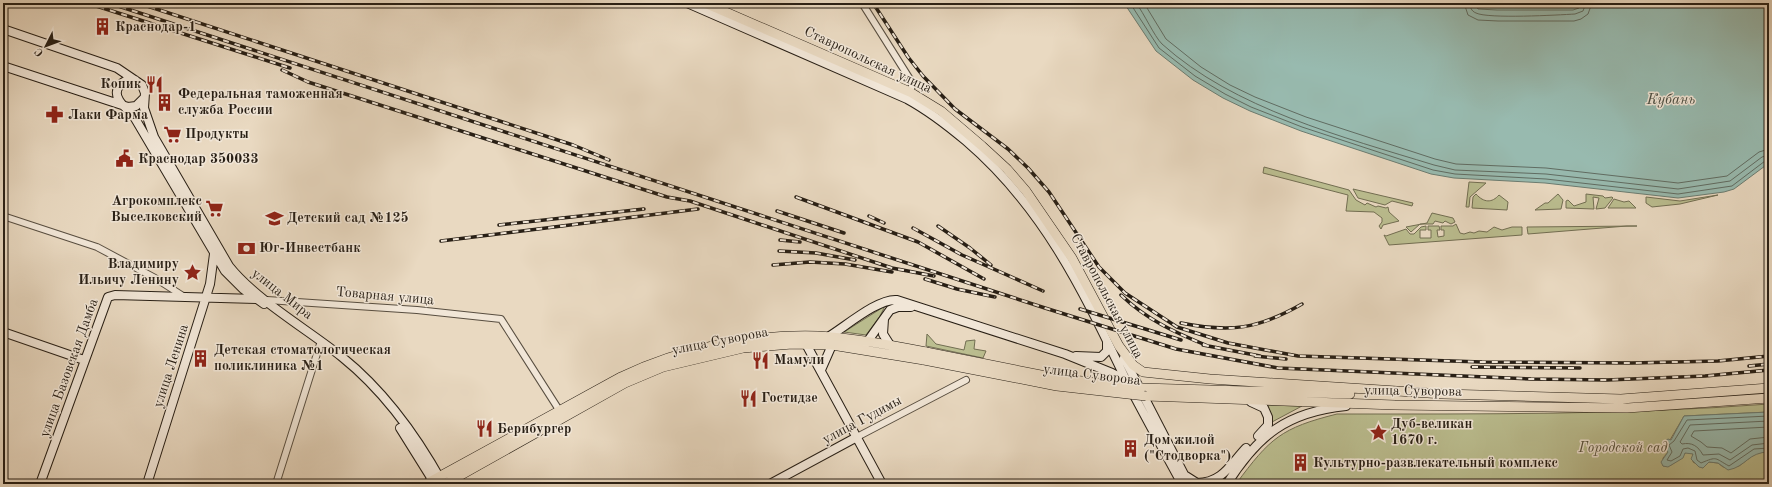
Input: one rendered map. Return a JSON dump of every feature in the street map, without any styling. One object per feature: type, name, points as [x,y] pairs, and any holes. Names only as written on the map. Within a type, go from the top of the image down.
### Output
[{"type":"main road","name":"Ставропольская улица","points":[[687,3],[721,10]]},
{"type":"main road","name":"Ставропольская улица","points":[[704,3],[909,95],[941,111],[1007,169],[1026,191],[1072,258],[1119,346],[1189,484]]},
{"type":"main road","points":[[3,29],[117,68],[144,88],[144,98],[136,106],[124,106],[3,66]]},
{"type":"main road","points":[[124,106],[118,99],[117,90],[126,80],[135,80]]},
{"type":"main road","name":"Ставропольская улица","points":[[909,95],[995,167],[1028,205],[1056,245],[1083,292],[1127,382],[1182,484]]},
{"type":"main road","name":"улица Мира","points":[[144,98],[144,108],[154,137],[219,250],[237,275],[367,385],[386,408],[437,482]]},
{"type":"main road","name":"улица Мира","points":[[124,106],[133,115],[214,254],[234,282],[320,344]]},
{"type":"main road","name":"улица Ленина","points":[[147,484],[206,298],[213,272],[214,254]]},
{"type":"main road","name":"улица Базовская Дамба","points":[[40,484],[108,297],[115,295],[183,296],[267,300]]},
{"type":"main road","name":"улица Суворова","points":[[885,302],[897,300],[1065,354]]},
{"type":"main road","points":[[821,370],[830,341],[872,308],[885,302],[891,305],[892,309]]},
{"type":"main road","points":[[864,345],[892,309],[898,307],[926,309]]},
{"type":"main road","points":[[884,318],[884,334],[890,345]]},
{"type":"main road","points":[[3,332],[84,360]]},
{"type":"main road","name":"Ставропольская улица","points":[[1065,354],[1101,357],[1108,349],[1104,334]]},
{"type":"main road","points":[[806,340],[882,484]]},
{"type":"main road","name":"улица Суворова","points":[[437,482],[561,414],[625,383],[663,367],[743,348],[806,340],[864,345],[925,356],[1076,389],[1146,396],[1443,394]]},
{"type":"main road","name":"улица Суворова","points":[[864,345],[890,345],[925,356]]},
{"type":"main road","name":"улица Суворова","points":[[1119,346],[1137,369],[1151,374],[1210,379],[1443,394],[1621,399],[1769,388]]},
{"type":"main road","points":[[1065,354],[1112,373],[1127,382]]},
{"type":"main road","name":"улица Суворова","points":[[1234,396],[1244,400],[1371,404],[1627,408],[1769,398]]},
{"type":"main road","points":[[1184,475],[1197,483],[1217,479],[1265,429],[1269,422],[1264,408],[1244,400]]},
{"type":"main road","points":[[1227,484],[1253,447],[1264,437],[1282,425],[1307,413],[1322,408],[1371,404]]},
{"type":"main road","name":"улица Гудимы","points":[[770,484],[857,437]]},
{"type":"street","points":[[862,3],[913,84],[909,95]]},
{"type":"street","points":[[3,216],[97,247],[155,278],[183,296]]},
{"type":"street","name":"Товарная улица","points":[[267,300],[416,310],[501,319],[561,414]]},
{"type":"street","points":[[276,484],[320,344]]},
{"type":"street","name":"улица Гудимы","points":[[857,437],[966,380]]},
{"type":"green space","points":[[1264,167],[1349,190],[1356,200],[1365,205],[1367,203],[1376,207],[1388,207],[1389,212],[1399,221],[1383,225],[1381,229],[1379,226],[1382,222],[1382,218],[1374,212],[1346,211],[1348,195],[1263,173]]},
{"type":"green space","points":[[1469,182],[1486,183],[1470,197],[1469,207],[1466,207]]},
{"type":"green space","points":[[1353,189],[1413,203],[1412,206],[1392,201],[1385,205],[1358,198]]},
{"type":"green space","points":[[1476,194],[1482,199],[1488,201],[1491,201],[1499,195],[1508,202],[1507,210],[1472,208],[1473,197]]},
{"type":"green space","points":[[1558,194],[1563,200],[1561,209],[1535,210],[1545,203],[1548,203]]},
{"type":"green space","points":[[1586,194],[1613,198],[1605,208],[1596,209],[1599,198],[1593,197],[1594,209],[1566,208],[1566,201],[1568,200],[1574,206],[1586,202]]},
{"type":"green space","points":[[1718,195],[1680,204],[1652,207],[1646,203],[1646,197],[1680,201]]},
{"type":"green space","points":[[1614,199],[1624,202],[1629,201],[1636,208],[1608,208]]},
{"type":"green space","points":[[1432,213],[1453,218],[1455,222],[1451,224],[1445,221],[1443,223],[1435,221],[1433,224],[1422,224],[1427,223]]},
{"type":"green space","points":[[1420,224],[1411,232],[1406,227]]},
{"type":"green space","points":[[1456,224],[1460,233],[1464,234],[1479,231],[1487,232],[1494,227],[1502,230],[1512,227],[1522,227],[1522,235],[1389,245],[1384,235],[1386,236],[1406,229],[1410,234],[1414,234],[1421,227],[1426,226],[1426,230],[1420,230],[1420,238],[1431,238],[1431,230],[1428,230],[1428,226],[1439,226],[1440,230],[1437,230],[1438,237],[1444,236],[1444,230],[1441,230],[1441,226],[1453,226]]},
{"type":"green space","points":[[1626,226],[1528,234],[1527,227]]},
{"type":"green space","points":[[885,306],[880,316],[866,335],[844,332]]},
{"type":"green space","points":[[927,334],[936,344],[964,350],[966,341],[975,340],[974,349],[986,351],[983,358],[926,346]]},
{"type":"green space","name":"Городской сад","points":[[1769,404],[1769,412],[1684,416],[1670,440],[1669,451],[1663,458],[1663,466],[1673,464],[1687,452],[1693,454],[1693,462],[1703,468],[1709,462],[1718,463],[1723,467],[1739,466],[1756,453],[1769,452],[1769,484],[1236,484],[1258,456],[1278,437],[1302,424],[1337,414],[1607,412],[1715,408]]},
{"type":"green space","points":[[1266,405],[1302,406],[1272,422]]},
{"type":"water","name":"Кубань","points":[[1124,3],[1456,3],[1497,6],[1573,6],[1585,3],[1769,3],[1769,163],[1734,189],[1724,192],[1678,198],[1545,183],[1454,178],[1431,174],[1301,131],[1250,111],[1223,98],[1193,80],[1156,51]]},
{"type":"water","points":[[1769,412],[1769,452],[1756,454],[1739,466],[1728,470],[1718,463],[1709,462],[1703,468],[1699,467],[1691,459],[1693,454],[1685,453],[1683,458],[1668,467],[1663,466],[1661,462],[1668,452],[1664,447],[1665,441],[1668,439],[1671,440],[1684,416]]},
{"type":"railway","points":[[87,3],[290,68]]},
{"type":"railway","points":[[109,3],[1045,308],[1176,349],[1278,368],[1531,379],[1607,380],[1705,376],[1769,370]]},
{"type":"railway","points":[[138,3],[573,145],[609,160]]},
{"type":"railway","points":[[873,3],[908,57],[923,76],[955,109],[1008,149],[1028,168],[1049,192],[1099,267],[1125,293],[1177,327],[1228,343],[1298,356],[1482,362],[1632,363],[1718,361],[1769,356]]},
{"type":"railway","points":[[282,70],[308,82],[667,197],[690,201],[892,268],[934,276]]},
{"type":"railway","points":[[796,197],[918,242],[984,279]]},
{"type":"railway","points":[[499,225],[644,209]]},
{"type":"railway","points":[[441,241],[698,209]]},
{"type":"railway","points":[[777,211],[844,233]]},
{"type":"railway","points":[[869,216],[884,223]]},
{"type":"railway","points":[[938,226],[970,248],[991,265]]},
{"type":"railway","points":[[913,228],[962,255],[1043,291]]},
{"type":"railway","points":[[780,240],[800,242]]},
{"type":"railway","points":[[779,251],[816,253],[855,260]]},
{"type":"railway","points":[[773,265],[810,262],[845,264],[892,272]]},
{"type":"railway","points":[[925,279],[957,289],[995,297]]},
{"type":"railway","points":[[1121,295],[1141,312],[1162,325],[1208,346]]},
{"type":"railway","points":[[1181,323],[1215,328],[1244,327],[1272,319],[1302,304]]},
{"type":"railway","points":[[1080,309],[1181,340]]},
{"type":"railway","points":[[1203,345],[1260,356]]},
{"type":"railway","points":[[1255,356],[1286,359]]},
{"type":"railway","points":[[1749,366],[1769,364]]},
{"type":"railway","points":[[1472,367],[1580,368]]},
{"type":"place","name":"Краснодар-1","points":[[102,27]]},
{"type":"place","name":"Копик","points":[[154,84]]},
{"type":"place","name":"Федеральная таможенная служба России","points":[[165,102]]},
{"type":"place","name":"Лаки Фарма","points":[[55,115]]},
{"type":"place","name":"Продукты","points":[[172,134]]},
{"type":"place","name":"Краснодар 350033","points":[[125,159]]},
{"type":"place","name":"Агрокомплекс Выселковский","points":[[215,209]]},
{"type":"place","name":"Детский сад №125","points":[[274,218]]},
{"type":"place","name":"Юг-Инвестбанк","points":[[246,248]]},
{"type":"place","name":"Владимиру Ильичу Ленину","points":[[192,272]]},
{"type":"place","name":"Детская стоматологическая поликлиника №1","points":[[201,358]]},
{"type":"place","name":"Мамули","points":[[761,360]]},
{"type":"place","name":"Гостидзе","points":[[748,398]]},
{"type":"place","name":"Берибургер","points":[[484,429]]},
{"type":"place","name":"Дуб-великан 1670 г.","points":[[1378,432]]},
{"type":"place","name":"Дом жилой (\"Стодворка\")","points":[[1131,448]]},
{"type":"place","name":"Культурно-развлекательный комплекс","points":[[1300,463]]}]
